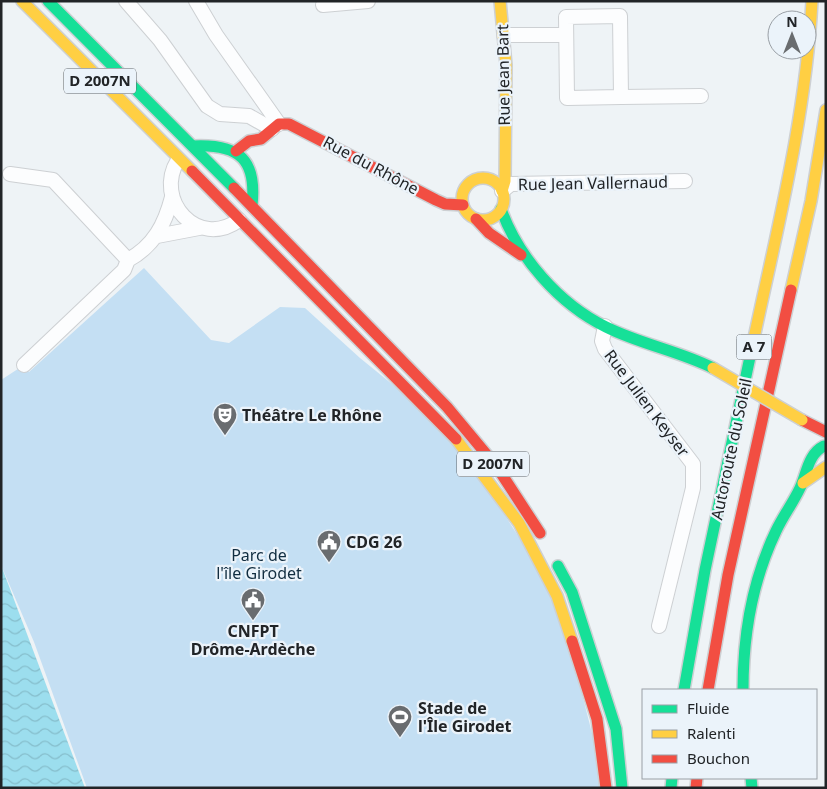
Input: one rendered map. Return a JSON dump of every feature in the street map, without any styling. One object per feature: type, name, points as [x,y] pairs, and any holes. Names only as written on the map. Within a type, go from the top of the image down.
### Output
[{"type":"main road","name":"D 2007N","points":[[22,1],[178,160],[451,432],[519,523],[557,596],[597,718],[606,788]]},
{"type":"main road","name":"D 2007N","points":[[48,1],[194,146],[455,415],[525,506],[544,540]]},
{"type":"main road","name":"Rue Jean Bart","points":[[500,1],[506,65],[505,181],[502,191]]},
{"type":"main road","name":"Autoroute du Soleil","points":[[684,689],[704,570],[798,133],[810,42],[812,1]]},
{"type":"main road","name":"Autoroute du Soleil","points":[[708,689],[728,575],[811,200],[826,110]]},
{"type":"main road","name":"Rue du Rhône","points":[[275,126],[289,124],[436,200],[445,204],[463,205]]},
{"type":"main road","points":[[236,151],[249,140],[261,139],[275,126]]},
{"type":"main road","points":[[250,168],[261,147],[261,139]]},
{"type":"main road","points":[[178,160],[194,146],[223,146],[236,151],[250,168],[254,190],[252,206],[239,220]]},
{"type":"main road","name":"Rue Jean Bart","points":[[482,179],[504,150]]},
{"type":"main road","points":[[525,257],[504,219],[502,209],[504,197],[502,191],[494,181],[482,179],[473,181],[466,187],[463,196],[463,205],[468,213],[489,233],[525,257],[573,304],[606,326],[682,352],[713,368],[805,422],[825,442],[812,457],[803,483],[776,531],[756,586],[749,616],[744,689]]},
{"type":"main road","points":[[476,219],[491,218],[502,209]]},
{"type":"main road","points":[[803,483],[826,467]]},
{"type":"main road","points":[[553,557],[572,592],[616,730],[622,788]]},
{"type":"street","points":[[126,1],[160,40],[206,106],[220,114],[249,116],[275,126]]},
{"type":"street","points":[[196,1],[275,126]]},
{"type":"street","points":[[322,5],[368,3],[368,1]]},
{"type":"street","points":[[621,97],[620,16],[566,17],[567,98],[701,96]]},
{"type":"street","points":[[504,35],[566,35]]},
{"type":"street","points":[[24,364],[124,270],[128,260],[139,254],[158,236],[172,197],[171,176],[178,160]]},
{"type":"street","points":[[10,174],[53,180],[128,260]]},
{"type":"street","name":"Rue Jean Vallernaud","points":[[502,191],[511,184],[685,181]]},
{"type":"street","points":[[172,197],[182,216],[199,228]]},
{"type":"street","points":[[158,236],[199,228],[227,227],[239,220]]},
{"type":"street","name":"Rue Julien Keyser","points":[[606,326],[602,341],[606,349],[693,464],[693,488],[659,626]]},
{"type":"green space","name":"Parc de l'île Girodet","points":[[144,268],[211,340],[229,343],[280,307],[305,308],[360,358],[451,432],[557,596],[606,788],[87,788],[34,642],[1,565],[1,380],[24,365],[29,372]]},
{"type":"water","points":[[1,565],[85,788],[1,788]]},
{"type":"traffic: fast","points":[[48,1],[234,188]]},
{"type":"traffic: fast","points":[[194,146],[223,148],[234,152],[242,158],[248,166],[252,177],[252,206]]},
{"type":"traffic: fast","points":[[501,209],[508,227],[529,261],[542,277],[572,306],[619,333],[713,368]]},
{"type":"traffic: fast","points":[[684,689],[705,570],[754,338]]},
{"type":"traffic: fast","points":[[743,689],[747,629],[750,609],[761,569],[776,531],[800,488],[811,459],[824,446]]},
{"type":"traffic: fast","points":[[558,566],[572,592],[616,729],[622,788]]},
{"type":"traffic: fast","points":[[671,788],[672,779]]},
{"type":"traffic: fast","points":[[751,779],[752,788]]},
{"type":"traffic: slow","points":[[22,1],[192,171]]},
{"type":"traffic: slow","points":[[500,1],[506,65],[505,181],[502,191]]},
{"type":"traffic: slow","points":[[754,338],[790,170],[804,86],[812,1]]},
{"type":"traffic: slow","points":[[791,290],[811,201],[826,110]]},
{"type":"traffic: slow","points":[[483,178],[498,184],[504,199],[498,214],[483,220],[468,214],[462,199],[468,184],[483,178]]},
{"type":"traffic: slow","points":[[713,368],[802,420]]},
{"type":"traffic: slow","points":[[456,439],[519,523],[557,596],[572,641]]},
{"type":"traffic: slow","points":[[803,483],[826,467]]},
{"type":"traffic: jam","points":[[236,151],[249,141],[261,139],[279,124],[289,124],[436,200],[445,204],[463,205]]},
{"type":"traffic: jam","points":[[192,171],[456,439]]},
{"type":"traffic: jam","points":[[234,188],[447,407],[497,467],[540,533]]},
{"type":"traffic: jam","points":[[476,219],[489,233],[521,255]]},
{"type":"traffic: jam","points":[[708,689],[728,575],[791,290]]},
{"type":"traffic: jam","points":[[802,420],[826,432]]},
{"type":"traffic: jam","points":[[572,641],[597,719],[606,788]]},
{"type":"traffic: jam","points":[[696,788],[697,779]]},
{"type":"place","name":"Théâtre Le Rhône","points":[[225,436]]},
{"type":"place","name":"CDG 26","points":[[329,563]]},
{"type":"place","name":"CNFPT Drôme-Ardèche","points":[[253,621]]},
{"type":"place","name":"Stade de l'Île Girodet","points":[[400,738]]}]
